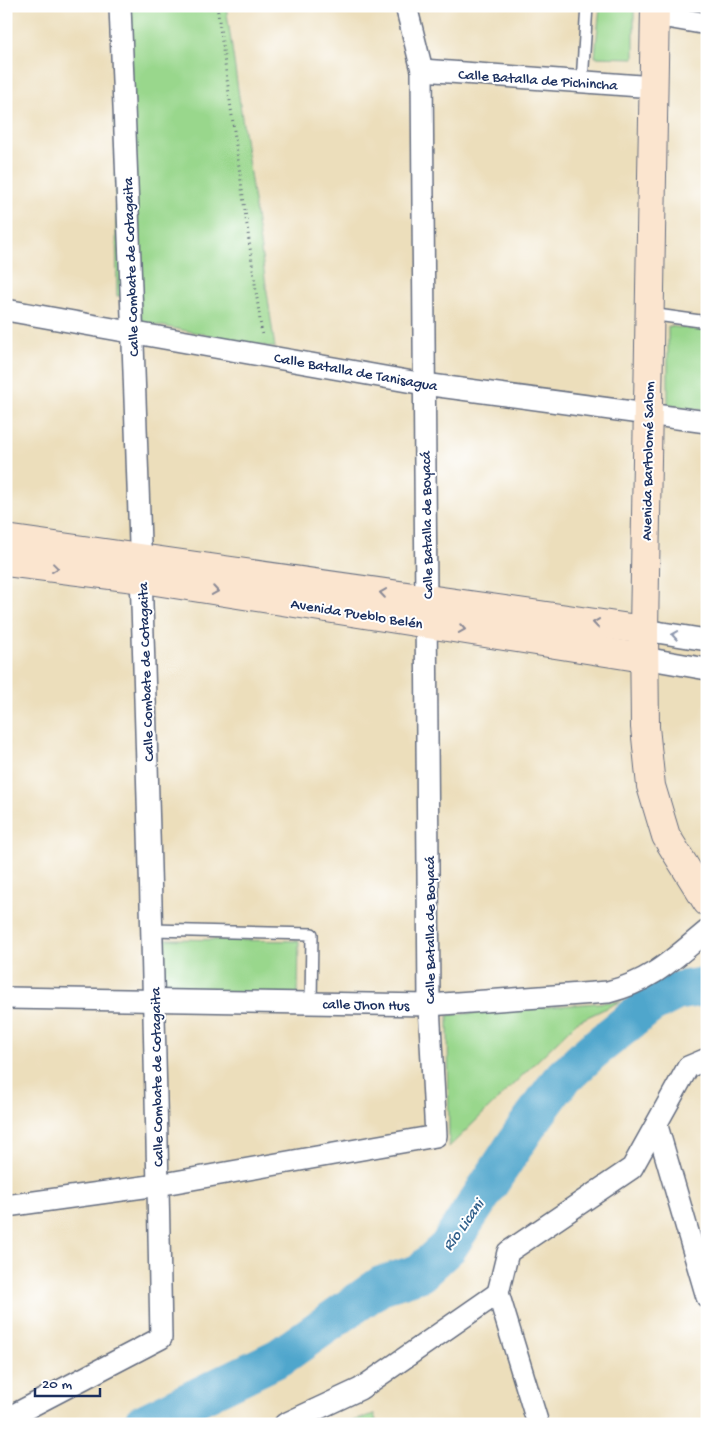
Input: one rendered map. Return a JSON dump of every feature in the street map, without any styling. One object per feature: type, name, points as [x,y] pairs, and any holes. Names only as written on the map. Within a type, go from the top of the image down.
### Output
[{"type":"street","name":"Calle Combate de Cotagaita","points":[[6,1419],[161,1338],[155,1000],[142,569],[120,6]]},
{"type":"street","name":"Calle Batalla de Boyacá","points":[[158,1185],[436,1136],[429,1005],[422,70],[406,6]]},
{"type":"street","points":[[655,10],[707,24]]},
{"type":"street","name":"Avenida Bartolomé Salom","points":[[655,10],[644,630],[645,727],[651,786],[666,836],[707,902]]},
{"type":"street","name":"Calle Batalla de Pichincha","points":[[422,70],[654,87]]},
{"type":"street","name":"Calle Batalla de Tanisagua","points":[[6,310],[424,384],[707,422]]},
{"type":"street","name":"Avenida Pueblo Belén","points":[[6,539],[142,569],[427,612],[644,658],[707,669]]},
{"type":"street","name":"Avenida Pueblo Belén","points":[[6,562],[142,569]]},
{"type":"street","name":"Avenida Pueblo Belén","points":[[427,612],[644,630],[707,640]]},
{"type":"street","name":"calle Jhon Hus","points":[[6,998],[429,1005],[608,992],[633,986],[660,969],[707,931]]},
{"type":"street","points":[[538,1424],[498,1293],[508,1252],[632,1168],[688,1067],[707,1059]]},
{"type":"street","points":[[657,1126],[707,1296]]},
{"type":"street","points":[[6,1206],[158,1185]]},
{"type":"street","points":[[285,1424],[360,1389],[498,1293]]},
{"type":"lane","points":[[582,82],[587,6]]},
{"type":"lane","points":[[650,314],[707,322]]},
{"type":"lane","points":[[153,930],[312,934],[311,1003]]},
{"type":"path","points":[[217,6],[264,355]]},
{"type":"green space","points":[[129,6],[226,6],[275,348],[141,322],[140,296],[117,296],[114,59]]},
{"type":"green space","points":[[600,6],[634,6],[634,58],[595,57]]},
{"type":"green space","points":[[668,326],[707,331],[707,411],[668,405]]},
{"type":"green space","points":[[164,939],[299,941],[298,994],[163,992]]},
{"type":"green space","points":[[621,1001],[577,1022],[449,1147],[448,1015]]},
{"type":"green space","points":[[374,1414],[377,1424],[343,1424]]},
{"type":"waterway","name":"Río Licani","points":[[142,1424],[280,1357],[382,1285],[420,1273],[448,1247],[525,1129],[559,1082],[591,1052],[650,1005],[677,991],[707,986]]}]
